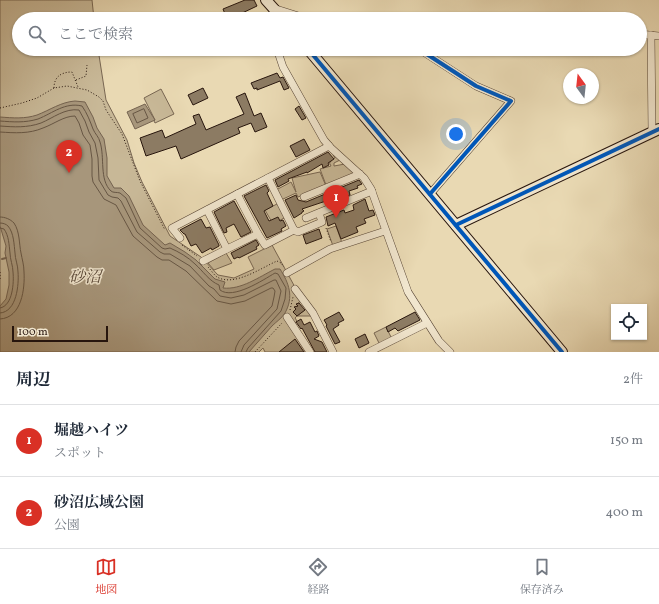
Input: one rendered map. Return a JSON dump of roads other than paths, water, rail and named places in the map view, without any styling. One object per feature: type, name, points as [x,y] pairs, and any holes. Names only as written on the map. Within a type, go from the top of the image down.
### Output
[{"type":"street","points":[[269,4],[276,12]]},
{"type":"street","points":[[269,4],[290,12]]},
{"type":"street","points":[[647,35],[659,36]]},
{"type":"street","points":[[456,225],[655,131],[651,35]]},
{"type":"street","points":[[279,56],[283,67],[324,140],[364,178],[372,191],[408,292],[439,341],[450,352]]},
{"type":"street","points":[[314,56],[562,352]]},
{"type":"street","points":[[430,56],[476,86],[511,101],[430,194]]},
{"type":"street","points":[[180,241],[169,230],[329,146]]},
{"type":"street","points":[[304,197],[360,174]]},
{"type":"street","points":[[268,178],[294,230]]},
{"type":"street","points":[[306,218],[372,191]]},
{"type":"street","points":[[237,194],[265,245],[294,230],[298,232],[322,222],[319,213]]},
{"type":"street","points":[[207,210],[227,249]]},
{"type":"street","points":[[286,273],[334,248],[385,231]]},
{"type":"street","points":[[203,262],[258,234]]},
{"type":"street","points":[[294,289],[313,313],[334,352]]},
{"type":"street","points":[[287,317],[310,352]]},
{"type":"street","points":[[369,352],[427,323]]},
{"type":"water","name":"砂沼","points":[[75,101],[85,102],[97,128],[104,139],[107,158],[107,176],[114,188],[121,188],[129,196],[143,225],[165,245],[170,243],[196,260],[215,279],[225,282],[223,288],[243,285],[275,269],[280,269],[288,285],[290,296],[288,307],[282,317],[249,352],[0,352],[0,306],[6,299],[9,285],[9,272],[5,253],[6,246],[0,226],[0,117],[28,117]]},
{"type":"water","points":[[145,104],[155,120],[135,129],[127,112]]},
{"type":"waterway","points":[[2,259],[6,258]]},
{"type":"place","name":"砂沼広域公園","points":[[69,173]]},
{"type":"place","name":"堀越ハイツ","points":[[336,218]]}]
